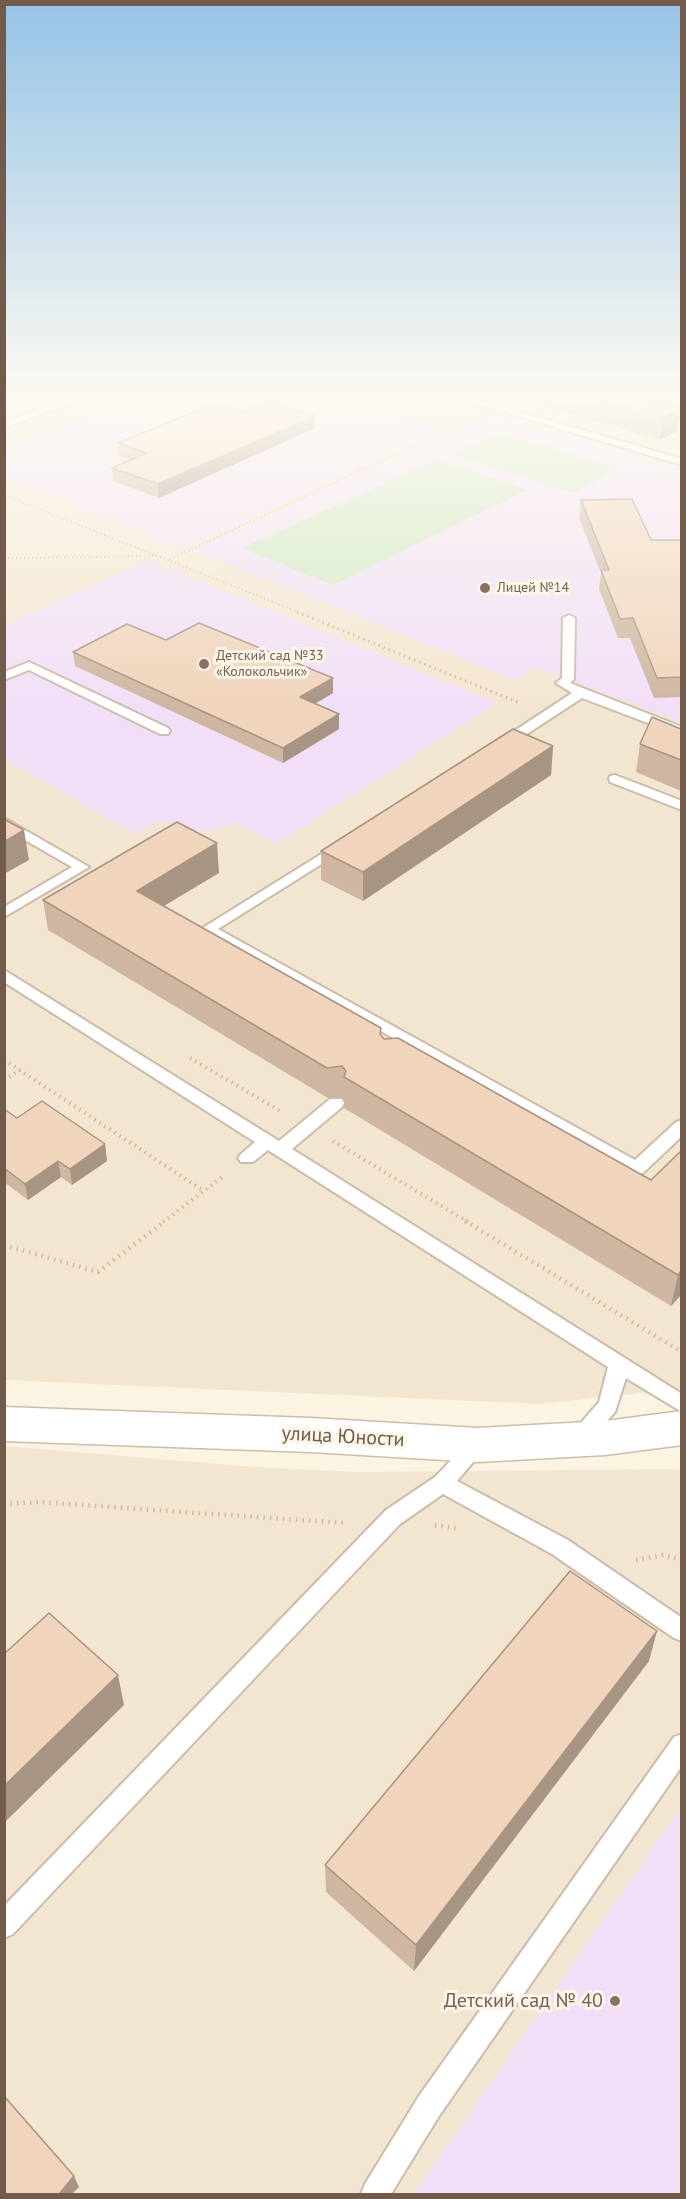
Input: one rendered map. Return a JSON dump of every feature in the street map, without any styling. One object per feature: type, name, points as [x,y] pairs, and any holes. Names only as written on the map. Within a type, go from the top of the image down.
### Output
[{"type":"street","name":"улица Юности","points":[[6,1427],[311,1435],[478,1445],[579,1439],[681,1428]]},
{"type":"lane","points":[[569,618],[568,679],[562,683],[581,693],[681,732]]},
{"type":"lane","points":[[4,677],[29,666],[164,731]]},
{"type":"lane","points":[[489,753],[581,693]]},
{"type":"lane","points":[[615,779],[681,806]]},
{"type":"lane","points":[[4,822],[82,867],[4,913]]},
{"type":"lane","points":[[349,841],[208,929],[637,1169],[681,1126]]},
{"type":"lane","points":[[4,975],[681,1404]]},
{"type":"lane","points":[[398,1057],[415,1044]]},
{"type":"lane","points":[[247,1158],[308,1127],[336,1103]]},
{"type":"lane","points":[[579,1439],[608,1406],[615,1385],[618,1362]]},
{"type":"lane","points":[[4,1925],[393,1517],[442,1483],[478,1445]]},
{"type":"lane","points":[[442,1483],[560,1547],[681,1632]]},
{"type":"lane","points":[[375,2194],[429,2106],[681,1745]]},
{"type":"path","points":[[24,503],[170,559],[549,715]]},
{"type":"path","points":[[170,559],[291,503]]},
{"type":"path","points":[[4,558],[161,556]]},
{"type":"path","points":[[187,1056],[681,1352]]},
{"type":"path","points":[[4,1060],[204,1191]]},
{"type":"path","points":[[4,1080],[20,1070]]},
{"type":"path","points":[[4,1245],[98,1272],[247,1158]]},
{"type":"shaded area","points":[[5,503],[681,503],[681,1389],[539,1404],[5,1380]]},
{"type":"shaded area","points":[[69,503],[284,503],[184,549]]},
{"type":"shaded area","name":"Лицей №14","points":[[296,503],[681,503],[681,722],[536,667],[515,680],[194,550]]},
{"type":"shaded area","name":"Детский сад №33 «Колокольчик»","points":[[147,560],[497,703],[276,844],[237,823],[192,834],[161,820],[134,834],[5,759],[4,626]]},
{"type":"shaded area","points":[[4,1446],[255,1467],[357,1472],[681,1469],[681,2194],[5,2194]]},
{"type":"shaded area","name":"Детский сад № 40","points":[[681,1807],[681,2194],[414,2194]]},
{"type":"green space","points":[[343,503],[501,503],[333,585],[242,548]]},
{"type":"building","points":[[582,503],[634,503],[651,540],[681,540],[681,677],[657,678],[633,618],[620,619],[601,570],[609,570]]},
{"type":"building","points":[[199,623],[333,678],[300,697],[339,714],[283,748],[73,652],[127,624],[166,640]]},
{"type":"building","points":[[652,717],[681,729],[681,760],[640,744]]},
{"type":"building","points":[[513,729],[553,746],[363,872],[321,851]]},
{"type":"building","points":[[4,819],[24,830],[4,842]]},
{"type":"building","points":[[177,822],[217,843],[137,891],[381,1028],[380,1034],[384,1039],[398,1038],[651,1180],[681,1151],[681,1271],[678,1275],[344,1077],[346,1071],[342,1066],[327,1068],[43,900]]},
{"type":"building","points":[[42,1101],[105,1144],[70,1169],[58,1161],[25,1184],[4,1168],[4,1109],[17,1118]]},
{"type":"building","points":[[570,1571],[657,1631],[416,1945],[325,1865]]},
{"type":"building","points":[[49,1613],[118,1675],[4,1786],[4,1654]]},
{"type":"building","points":[[4,2096],[74,2176],[59,2194],[4,2194]]},
{"type":"place","name":"Лицей №14","points":[[485,588]]},
{"type":"place","name":"Детский сад №33 «Колокольчик»","points":[[204,664]]},
{"type":"place","name":"Детский сад № 40","points":[[615,2001]]}]
